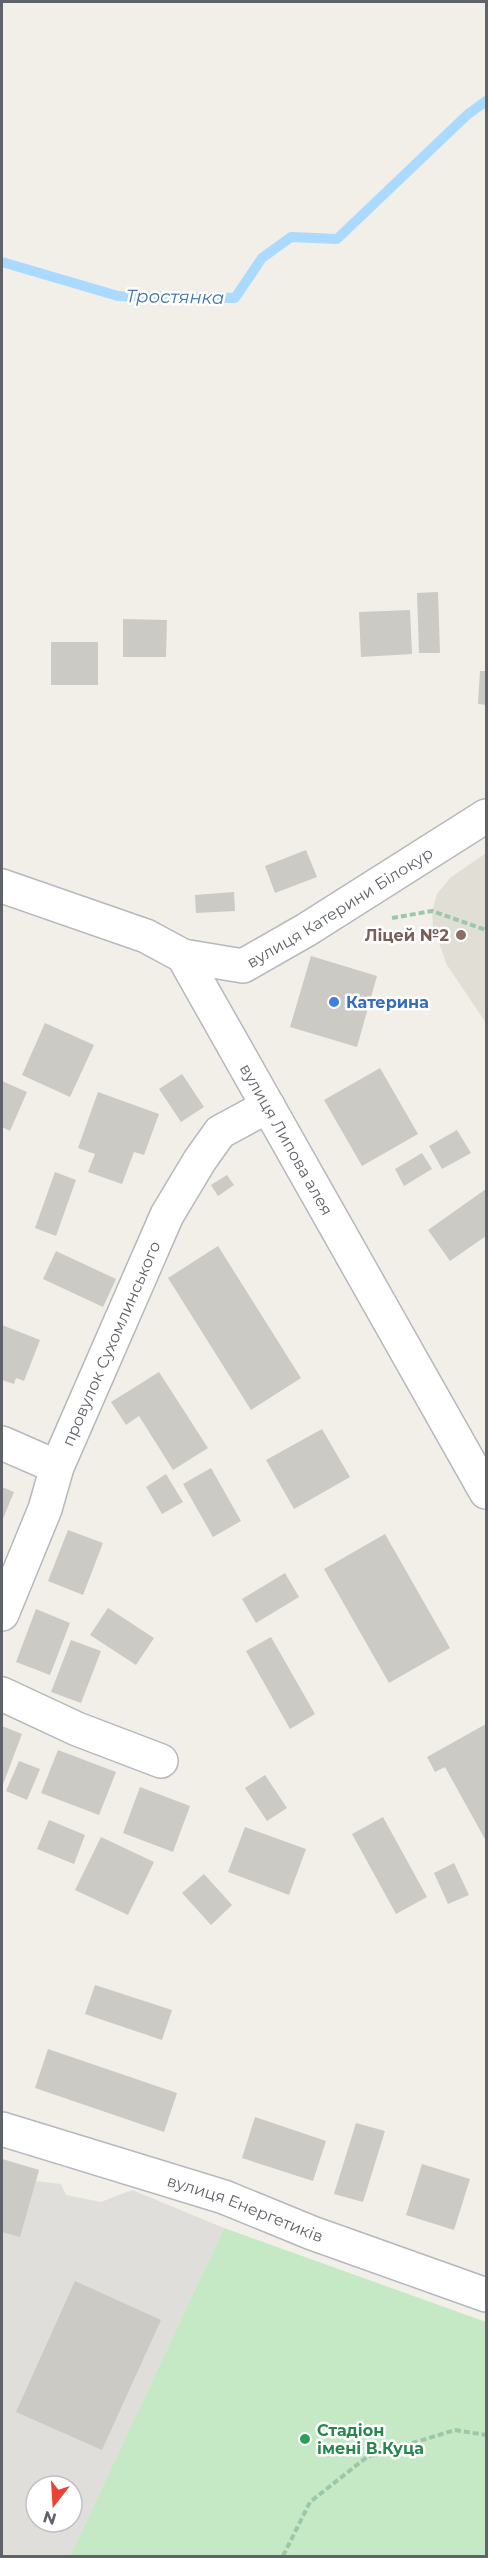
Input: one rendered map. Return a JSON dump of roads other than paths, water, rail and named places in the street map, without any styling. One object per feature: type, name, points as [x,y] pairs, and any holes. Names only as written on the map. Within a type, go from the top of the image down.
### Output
[{"type":"street","name":"вулиця Катерини Білокур","points":[[183,956],[243,966],[486,816]]},
{"type":"street","points":[[2,885],[146,936],[183,956]]},
{"type":"street","name":"вулиця Липова алея","points":[[183,956],[486,1492]]},
{"type":"street","name":"провулок Сухомлинського","points":[[2,1614],[45,1509],[57,1467],[167,1215],[220,1132],[268,1106]]},
{"type":"street","points":[[2,1443],[57,1467]]},
{"type":"street","points":[[2,1694],[77,1730],[162,1761]]},
{"type":"street","name":"вулиця Енергетиків","points":[[2,2129],[224,2197],[312,2233],[486,2295]]},
{"type":"waterway","name":"Тростянка","points":[[2,262],[118,296],[235,298],[262,258],[291,237],[337,239],[467,115],[486,101]]},
{"type":"place","name":"Ліцей №2","points":[[461,935]]},
{"type":"place","name":"Катерина","points":[[334,1002]]},
{"type":"place","name":"Стадіон імені В.Куца","points":[[305,2439]]}]
